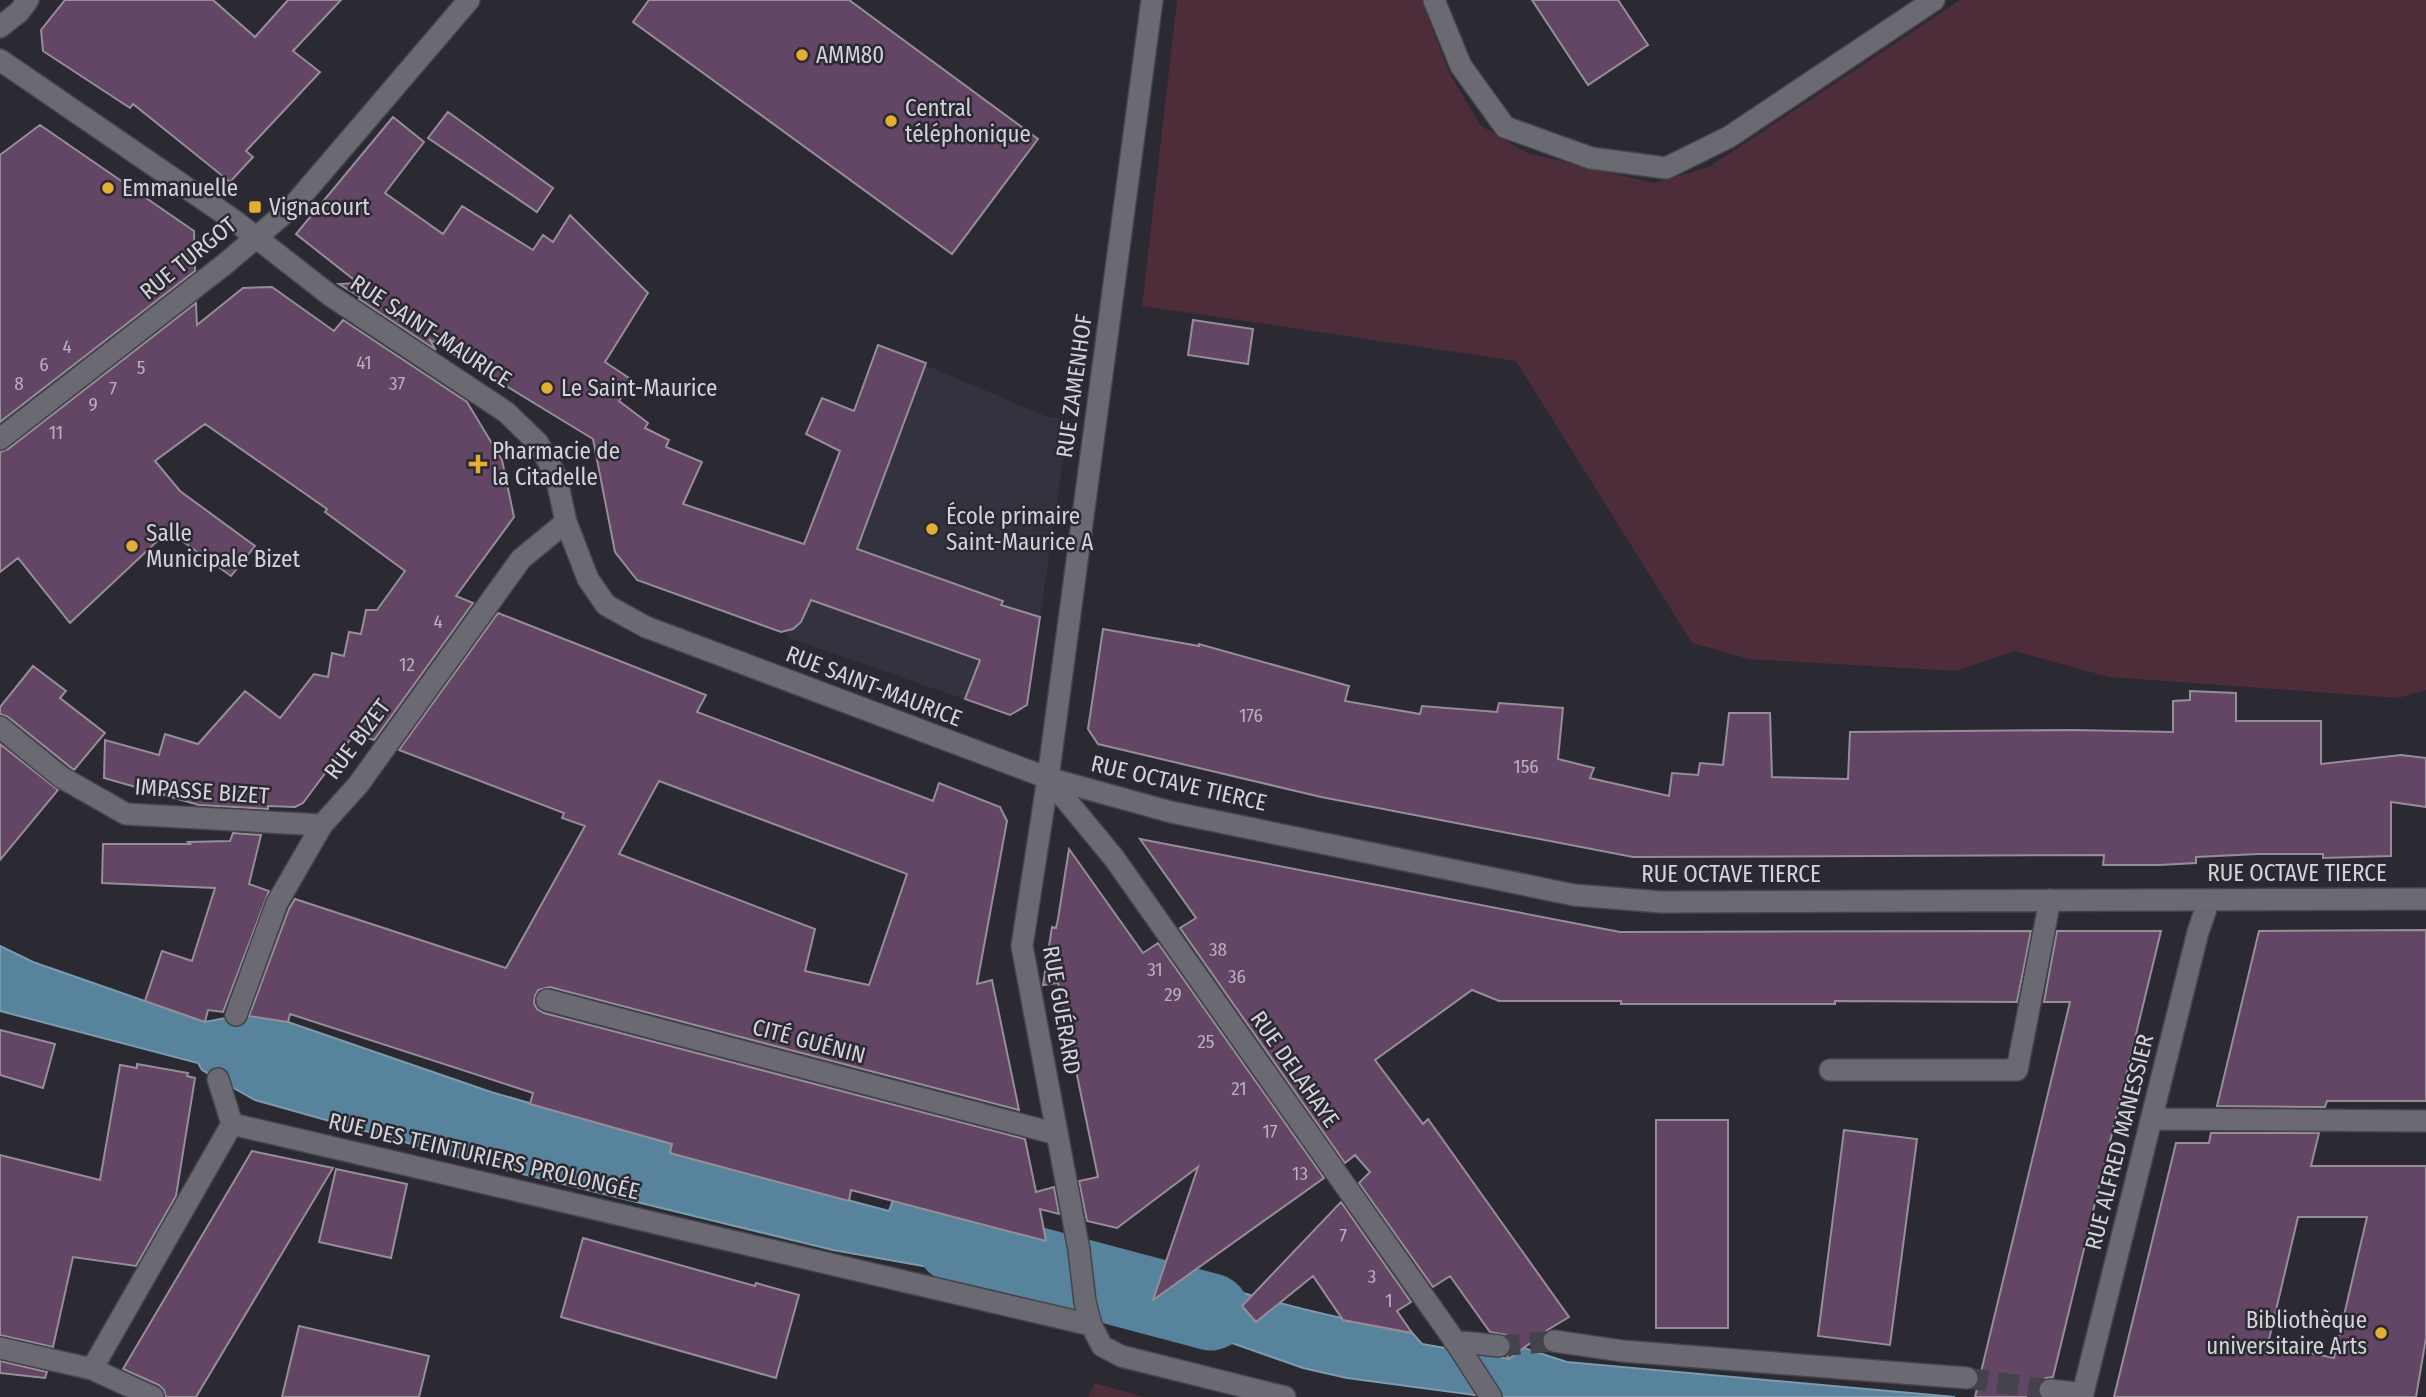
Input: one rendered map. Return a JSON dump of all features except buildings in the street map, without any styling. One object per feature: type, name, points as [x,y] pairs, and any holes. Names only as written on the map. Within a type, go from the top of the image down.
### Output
[{"type":"street","points":[[0,27],[19,12],[28,0]]},
{"type":"street","name":"RUE TURGOT","points":[[0,439],[293,206],[469,0]]},
{"type":"street","name":"RUE ZAMENHOF","points":[[1048,778],[1152,0]]},
{"type":"street","points":[[1434,0],[1461,66],[1505,127],[1591,158],[1666,168],[1729,136],[1934,0]]},
{"type":"street","name":"RUE SAINT-MAURICE","points":[[0,60],[223,212],[331,296],[506,412],[538,443],[556,475],[566,522],[589,579],[606,605],[646,626],[898,724],[1048,778]]},
{"type":"street","name":"RUE BIZET","points":[[236,1015],[277,903],[322,825],[358,785],[521,558],[566,522]]},
{"type":"street","name":"IMPASSE BIZET","points":[[0,727],[61,777],[126,814],[322,825]]},
{"type":"street","name":"RUE OCTAVE TIERCE","points":[[1048,778],[1171,812],[1574,895],[1661,902],[2426,899]]},
{"type":"street","name":"RUE GUÉRARD","points":[[1048,778],[1022,946],[1091,1325]]},
{"type":"street","name":"RUE DELAHAYE","points":[[1048,778],[1114,859],[1491,1397]]},
{"type":"street","points":[[1830,1070],[2017,1070],[2050,900]]},
{"type":"street","name":"RUE ALFRED MANESSIER","points":[[2083,1395],[2198,932],[2209,900]]},
{"type":"street","name":"CITÉ GUÉNIN","points":[[547,1000],[1058,1134]]},
{"type":"street","points":[[92,1369],[232,1124],[218,1079]]},
{"type":"street","points":[[2151,1119],[2426,1121]]},
{"type":"street","name":"RUE DES TEINTURIERS PROLONGÉE","points":[[232,1124],[1091,1325]]},
{"type":"street","points":[[1091,1325],[1102,1346],[1121,1356],[1285,1397]]},
{"type":"street","points":[[1554,1341],[1622,1351],[1967,1378]]},
{"type":"street","points":[[1455,1342],[1499,1346]]},
{"type":"street","points":[[0,1348],[92,1369],[153,1397]]},
{"type":"street","points":[[2050,1390],[2083,1395]]},
{"type":"shaded area","points":[[1177,0],[1421,0],[1450,74],[1480,125],[1527,153],[1654,183],[1709,167],[1960,0],[2426,0],[2426,690],[2398,698],[2109,677],[2014,651],[1957,671],[1749,659],[1692,643],[1516,361],[1142,306]]},
{"type":"shaded area","name":"École primaire Saint-Maurice A","points":[[878,345],[1048,417],[1069,420],[1027,705],[1010,715],[789,638],[785,631],[805,546]]},
{"type":"shaded area","points":[[1095,1383],[1144,1397],[1088,1397]]},
{"type":"water","points":[[0,946],[33,962],[205,1022],[246,1014],[288,1022],[491,1092],[672,1144],[670,1153],[889,1211],[893,1200],[1056,1241],[1058,1290],[833,1250],[490,1166],[255,1100],[202,1070],[198,1063],[0,1011]]},
{"type":"water","points":[[1105,1254],[1180,1280],[1186,1276],[1321,1314],[1404,1331],[1408,1328],[1422,1344],[1509,1359],[1524,1348],[1567,1362],[1955,1397],[1490,1397],[1347,1378],[1303,1368],[1110,1300]]},
{"type":"waterway","points":[[955,1244],[1211,1312]]},
{"type":"tunnel","points":[[1499,1346],[1554,1341]]},
{"type":"tunnel","points":[[1967,1378],[2050,1390]]},
{"type":"place","name":"AMM80","points":[[802,55]]},
{"type":"place","name":"Central téléphonique","points":[[891,121]]},
{"type":"place","name":"Emmanuelle","points":[[108,188]]},
{"type":"place","name":"Vignacourt","points":[[255,207]]},
{"type":"place","name":"Le Saint-Maurice","points":[[547,388]]},
{"type":"place","name":"Pharmacie de la Citadelle","points":[[478,464]]},
{"type":"place","name":"École primaire Saint-Maurice A","points":[[932,529]]},
{"type":"place","name":"Salle Municipale Bizet","points":[[132,546]]},
{"type":"place","name":"Bibliothèque universitaire Arts","points":[[2381,1333]]}]
